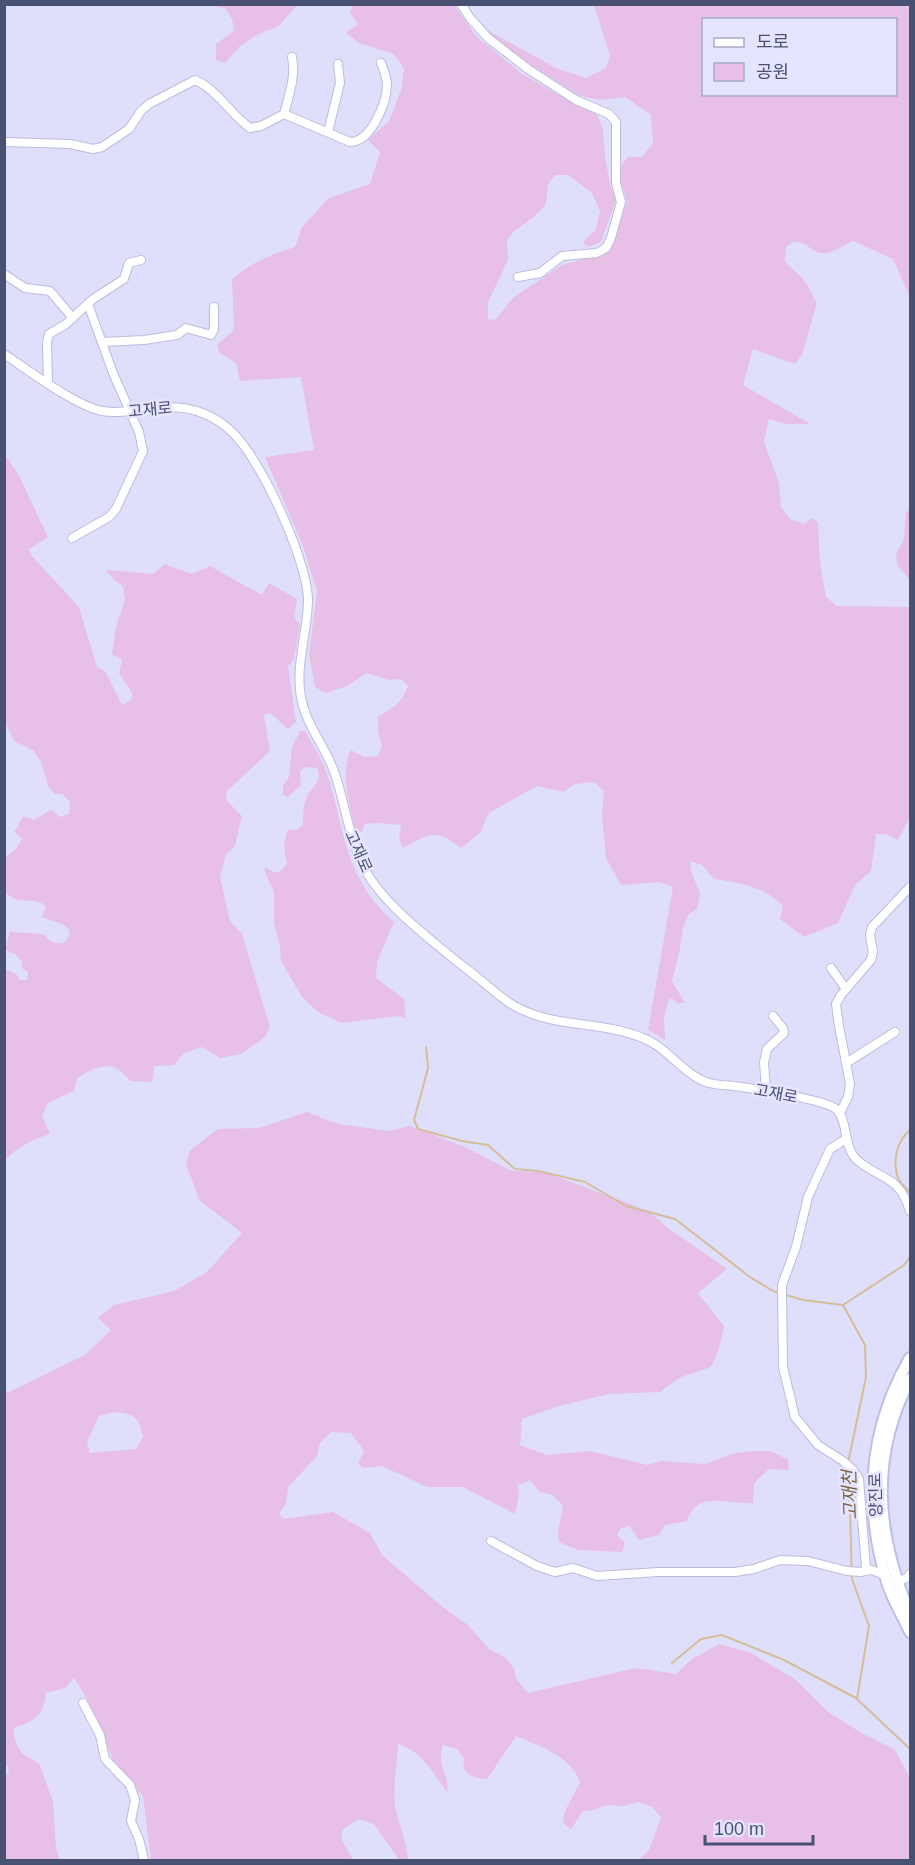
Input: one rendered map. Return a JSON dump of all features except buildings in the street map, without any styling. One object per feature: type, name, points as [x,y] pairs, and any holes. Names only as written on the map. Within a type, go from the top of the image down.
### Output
[{"type":"main road","name":"양진로","points":[[910,1358],[886,1411],[878,1439],[873,1486],[879,1552],[910,1632]]},
{"type":"main road","name":"양진로","points":[[910,1379],[890,1428],[882,1478],[882,1515],[890,1580],[910,1614]]},
{"type":"street","points":[[461,4],[488,38],[528,69],[576,100],[609,114],[616,122],[616,183],[621,202],[606,248],[597,253],[562,256],[540,273],[518,278]]},
{"type":"street","points":[[4,142],[70,144],[93,149],[102,147],[129,129],[141,111],[149,104],[195,80],[203,83],[250,128],[261,126],[284,114],[294,74],[292,57]]},
{"type":"street","points":[[284,114],[355,142],[369,133],[376,122],[386,94],[386,76],[381,63]]},
{"type":"street","points":[[328,132],[340,83],[338,64]]},
{"type":"street","points":[[48,383],[49,334],[66,324],[88,304],[124,279],[129,263],[141,260]]},
{"type":"street","points":[[4,274],[22,286],[50,291],[72,317]]},
{"type":"street","points":[[72,538],[113,513],[143,451],[141,437],[113,374],[88,304]]},
{"type":"street","points":[[102,342],[144,340],[177,335],[186,328],[211,335],[214,329],[214,307]]},
{"type":"street","name":"고재로","points":[[4,354],[84,404],[102,411],[130,411],[179,406],[211,415],[233,432],[250,452],[292,538],[308,594],[300,694],[306,718],[335,773],[348,828],[363,866],[378,888],[419,931],[510,1004],[530,1013],[559,1021],[627,1031],[648,1039],[669,1053],[694,1077],[708,1083],[743,1087],[818,1102],[836,1108],[840,1113]]},
{"type":"street","points":[[910,887],[872,927],[871,960],[846,989],[836,1009],[850,1092],[840,1113],[846,1139],[855,1158],[898,1186],[906,1196],[910,1211]]},
{"type":"street","points":[[831,968],[846,989]]},
{"type":"street","points":[[766,1092],[764,1062],[767,1050],[784,1033],[783,1028],[773,1016]]},
{"type":"street","points":[[846,1063],[895,1032]]},
{"type":"street","points":[[846,1139],[830,1149],[812,1188],[782,1285],[783,1367],[795,1417],[818,1445],[843,1461],[859,1479],[866,1568],[890,1580],[907,1578],[910,1574]]},
{"type":"street","points":[[491,1541],[537,1566],[555,1572],[573,1568],[597,1576],[658,1572],[735,1572],[754,1569],[780,1560],[808,1561],[856,1572],[872,1570]]},
{"type":"street","points":[[83,1703],[100,1735],[105,1759],[130,1785],[135,1800],[131,1821],[139,1839],[144,1860]]},
{"type":"green space","points":[[297,4],[280,25],[257,35],[240,46],[225,63],[216,60],[216,44],[234,31],[232,19],[225,8],[202,5]]},
{"type":"green space","points":[[353,5],[454,5],[477,37],[521,73],[574,104],[597,114],[603,130],[605,157],[611,188],[616,200],[601,242],[588,247],[583,242],[596,229],[600,211],[591,192],[568,175],[555,175],[548,185],[546,204],[534,217],[514,231],[507,241],[508,260],[488,302],[488,319],[495,320],[514,297],[562,265],[606,253],[612,244],[627,201],[620,177],[622,164],[628,157],[642,157],[653,143],[651,115],[625,97],[601,100],[580,96],[510,51],[478,25],[556,68],[586,78],[606,68],[610,56],[594,5],[910,5],[910,297],[893,259],[853,241],[824,253],[815,251],[804,243],[793,242],[786,247],[785,261],[804,280],[817,303],[802,355],[795,364],[753,349],[743,385],[810,424],[785,424],[769,419],[764,442],[779,483],[781,507],[790,519],[804,524],[812,518],[818,522],[820,563],[826,597],[837,606],[910,607],[910,817],[898,840],[887,834],[876,834],[871,871],[855,885],[838,923],[804,937],[780,919],[783,906],[769,895],[742,884],[714,879],[702,865],[690,861],[691,871],[700,893],[697,909],[689,914],[683,927],[672,981],[685,1003],[678,1003],[669,998],[664,1018],[665,1040],[648,1030],[673,887],[659,882],[621,885],[606,858],[602,815],[604,791],[594,782],[575,784],[564,792],[537,786],[489,813],[480,833],[461,848],[444,837],[432,835],[403,848],[399,838],[401,825],[365,824],[362,832],[355,829],[346,779],[351,750],[364,757],[378,756],[382,746],[378,731],[378,716],[396,704],[408,686],[401,679],[390,680],[366,673],[347,686],[326,693],[315,687],[309,655],[317,591],[303,546],[265,457],[314,450],[301,377],[240,381],[236,363],[219,352],[217,345],[234,330],[232,279],[246,268],[295,247],[302,227],[329,198],[370,184],[380,152],[368,140],[389,121],[401,90],[404,69],[394,54],[359,43],[346,33],[358,24],[350,12]]},
{"type":"green space","points":[[4,453],[19,476],[48,537],[29,549],[31,555],[79,607],[97,667],[105,671],[122,705],[131,700],[132,693],[119,673],[122,660],[112,654],[116,626],[125,600],[123,586],[106,570],[153,574],[165,564],[192,574],[210,566],[262,595],[269,583],[297,599],[294,618],[300,624],[294,659],[288,666],[296,722],[288,729],[270,713],[264,715],[270,751],[226,792],[227,801],[242,816],[235,846],[226,854],[220,877],[230,921],[242,934],[270,1027],[265,1037],[241,1054],[220,1058],[202,1047],[184,1053],[174,1065],[154,1066],[152,1082],[130,1081],[118,1069],[111,1067],[105,1066],[92,1070],[77,1078],[74,1091],[48,1103],[42,1116],[50,1134],[25,1144],[5,1161],[5,969],[16,974],[20,980],[27,980],[28,972],[22,968],[22,962],[15,954],[5,950],[10,931],[45,935],[51,941],[58,943],[64,943],[70,935],[69,929],[60,923],[42,917],[46,906],[36,901],[18,900],[5,893],[5,858],[17,848],[22,838],[14,832],[24,816],[34,820],[51,810],[60,817],[69,814],[70,802],[62,794],[55,794],[49,788],[41,762],[34,751],[14,741],[5,722]]},
{"type":"green space","points":[[910,508],[910,580],[897,565],[896,554],[904,539],[906,513]]},
{"type":"green space","points":[[300,731],[305,731],[326,771],[349,855],[356,872],[365,888],[394,922],[377,962],[376,978],[404,999],[406,1019],[399,1016],[342,1023],[318,1012],[302,997],[281,961],[274,923],[274,892],[265,867],[275,873],[282,870],[287,863],[284,846],[288,830],[296,830],[303,825],[306,799],[318,781],[317,768],[305,767],[300,771],[301,785],[288,797],[283,795],[283,786],[289,777],[292,747]]},
{"type":"green space","points":[[307,1112],[338,1124],[389,1131],[410,1126],[465,1147],[512,1171],[544,1172],[630,1204],[653,1215],[727,1269],[698,1293],[724,1326],[719,1349],[711,1367],[681,1377],[660,1392],[609,1394],[555,1407],[522,1419],[520,1445],[547,1455],[589,1451],[648,1465],[661,1461],[705,1464],[736,1453],[754,1451],[771,1451],[788,1460],[789,1470],[769,1469],[754,1483],[753,1503],[706,1502],[698,1505],[692,1511],[687,1521],[665,1525],[659,1535],[639,1540],[629,1526],[620,1529],[617,1535],[625,1543],[622,1552],[578,1550],[559,1542],[558,1532],[563,1506],[553,1495],[540,1492],[530,1480],[518,1485],[519,1496],[515,1514],[463,1487],[427,1487],[382,1466],[363,1468],[358,1463],[364,1451],[351,1433],[331,1432],[320,1443],[317,1456],[288,1487],[286,1503],[279,1514],[284,1519],[333,1512],[370,1533],[382,1555],[444,1608],[468,1625],[489,1649],[505,1657],[514,1668],[516,1679],[528,1693],[636,1668],[676,1674],[692,1659],[719,1644],[751,1653],[796,1680],[827,1711],[895,1750],[910,1778],[910,1860],[639,1860],[649,1850],[661,1818],[652,1807],[639,1802],[624,1806],[607,1805],[583,1811],[571,1829],[563,1823],[565,1811],[580,1782],[576,1773],[553,1753],[516,1736],[487,1779],[469,1774],[464,1768],[464,1758],[457,1749],[443,1745],[441,1760],[447,1780],[447,1792],[421,1757],[398,1744],[395,1805],[408,1860],[399,1860],[374,1824],[359,1819],[342,1830],[342,1840],[353,1860],[151,1860],[143,1796],[115,1764],[85,1695],[74,1678],[65,1688],[46,1693],[43,1707],[37,1717],[14,1728],[17,1746],[23,1754],[39,1763],[53,1801],[56,1848],[60,1860],[5,1860],[4,1778],[9,1772],[8,1767],[4,1764],[4,1390],[9,1392],[85,1355],[111,1330],[98,1318],[114,1305],[174,1291],[207,1272],[242,1233],[200,1201],[186,1165],[190,1150],[218,1129],[259,1128]],"holes":[[[115,1412],[135,1417],[139,1424],[143,1436],[136,1449],[90,1453],[87,1442],[99,1416]]]},
{"type":"waterway","points":[[426,1047],[428,1068],[414,1120],[418,1129],[462,1141],[488,1145],[515,1169],[538,1171],[585,1182],[626,1206],[675,1219],[750,1277],[773,1291],[803,1300],[843,1305]]},
{"type":"waterway","name":"고재천","points":[[910,1130],[899,1145],[896,1158],[899,1180],[910,1193]]},
{"type":"waterway","name":"고재천","points":[[848,1463],[866,1377],[865,1345],[843,1305],[904,1265],[910,1257]]},
{"type":"waterway","name":"고재천","points":[[847,1469],[845,1477],[850,1509],[852,1579],[869,1626],[857,1699],[910,1749]]},
{"type":"waterway","points":[[672,1663],[701,1639],[722,1635],[784,1660],[856,1698]]}]
